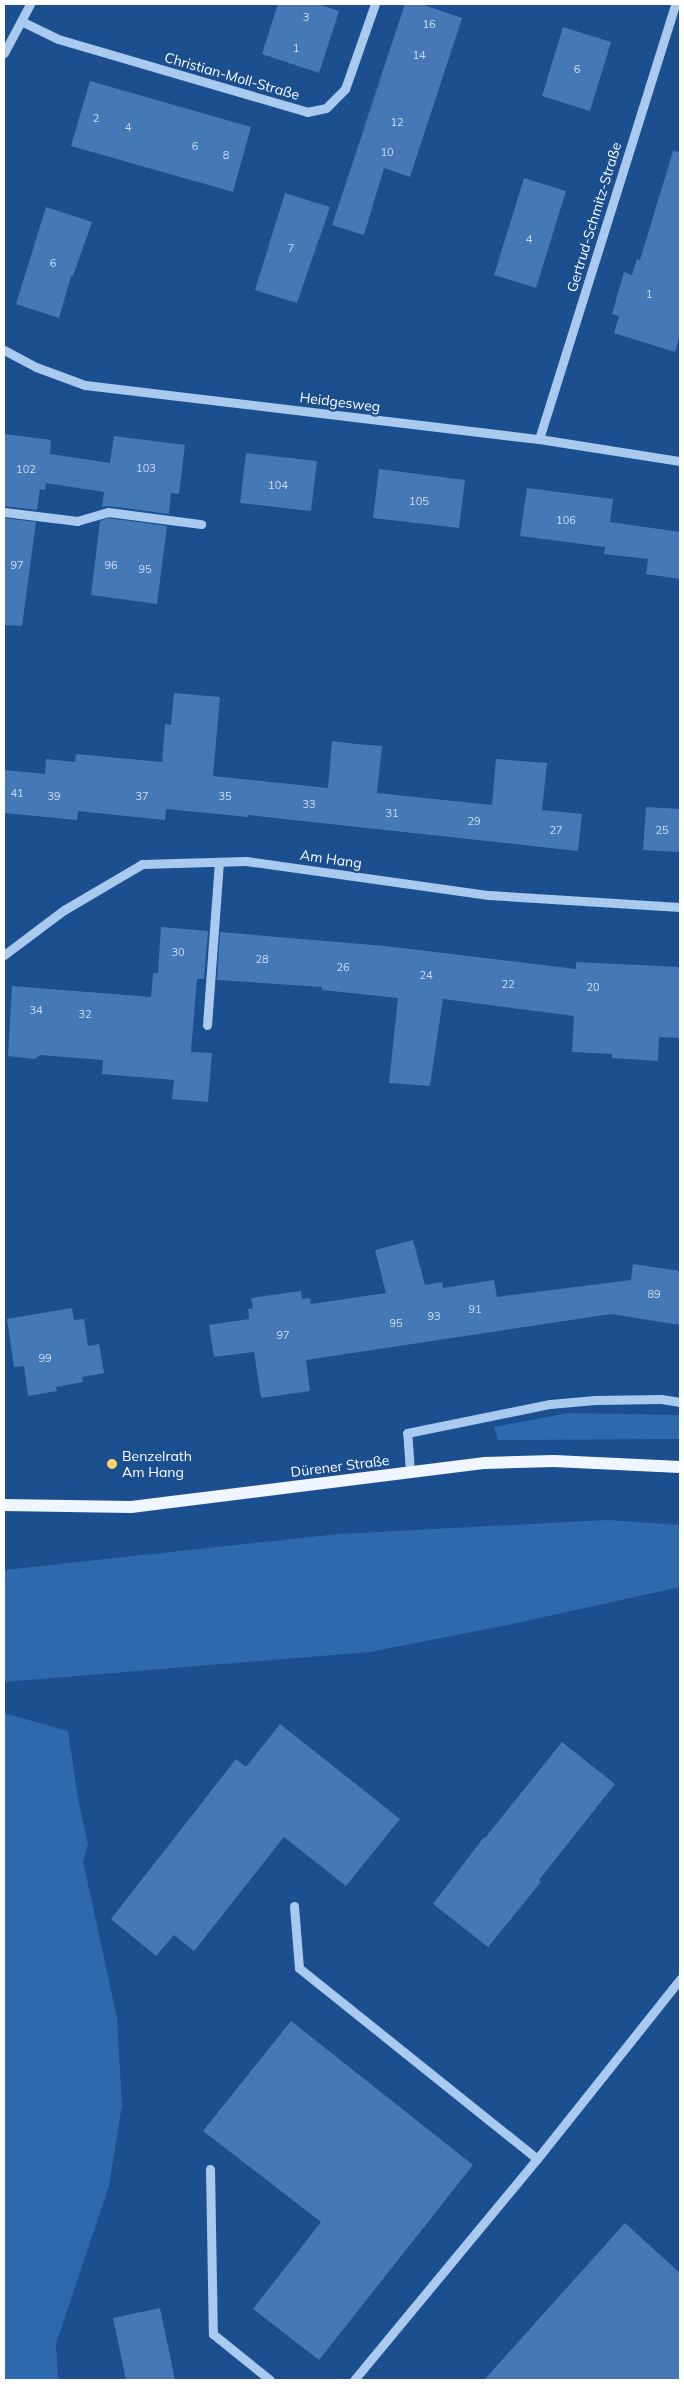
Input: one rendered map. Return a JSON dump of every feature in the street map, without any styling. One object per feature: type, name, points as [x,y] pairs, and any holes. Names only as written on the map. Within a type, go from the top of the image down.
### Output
[{"type":"main road","name":"Dürener Straße","points":[[4,1505],[131,1506],[485,1463],[554,1461],[680,1466]]},
{"type":"street","points":[[4,53],[30,4]]},
{"type":"street","name":"Christian-Moll-Straße","points":[[21,21],[58,39],[307,112],[326,108],[345,89],[375,4]]},
{"type":"street","name":"Gertrud-Schmitz-Straße","points":[[539,439],[675,4]]},
{"type":"street","name":"Heidgesweg","points":[[4,350],[36,367],[85,385],[539,439],[680,461]]},
{"type":"street","points":[[4,512],[77,521],[108,512],[201,524]]},
{"type":"street","name":"Am Hang","points":[[4,955],[64,910],[142,864],[246,861],[490,895],[680,907]]},
{"type":"street","points":[[207,1025],[219,862]]},
{"type":"street","points":[[410,1472],[407,1433],[550,1404],[595,1400],[661,1399],[680,1402]]},
{"type":"street","points":[[294,1906],[299,1968],[538,2159]]},
{"type":"street","points":[[354,2380],[538,2159],[680,1979]]},
{"type":"street","points":[[210,2169],[213,2334],[270,2380]]},
{"type":"shaded area","points":[[568,1413],[680,1415],[680,1439],[498,1440],[494,1427]]},
{"type":"shaded area","points":[[608,1520],[680,1525],[680,1587],[517,1623],[370,1652],[4,1682],[4,1570],[338,1534]]},
{"type":"shaded area","points":[[4,1713],[68,1731],[78,1798],[88,1845],[83,1861],[117,2018],[122,2105],[109,2186],[56,2344],[58,2380],[4,2380]]},
{"type":"building","points":[[278,4],[317,4],[339,11],[319,73],[262,54]]},
{"type":"building","points":[[405,4],[421,4],[462,18],[410,177],[384,168],[364,235],[332,225]]},
{"type":"building","points":[[563,27],[611,42],[590,111],[542,96]]},
{"type":"building","points":[[90,81],[251,127],[233,192],[71,146]]},
{"type":"building","points":[[673,151],[680,152],[680,335],[675,352],[614,333],[619,316],[612,314],[624,272],[632,275],[637,259],[640,260]]},
{"type":"building","points":[[524,178],[566,191],[536,288],[494,275]]},
{"type":"building","points":[[285,193],[330,207],[297,303],[255,290]]},
{"type":"building","points":[[46,207],[92,222],[73,276],[71,276],[59,318],[16,304]]},
{"type":"building","points":[[4,434],[51,440],[50,454],[110,463],[114,436],[185,445],[179,494],[171,493],[169,514],[109,506],[102,507],[104,492],[46,483],[45,490],[40,489],[37,510],[4,506]]},
{"type":"building","points":[[246,453],[317,461],[311,511],[240,503]]},
{"type":"building","points":[[379,469],[465,480],[459,528],[373,518]]},
{"type":"building","points":[[527,488],[613,499],[610,522],[680,532],[680,579],[646,574],[648,559],[604,554],[605,547],[520,536]]},
{"type":"building","points":[[4,518],[36,522],[22,626],[4,625]]},
{"type":"building","points":[[108,518],[167,526],[157,604],[91,595],[100,521]]},
{"type":"building","points":[[174,693],[220,697],[213,776],[328,788],[332,741],[382,746],[377,793],[492,805],[496,759],[547,763],[542,810],[582,814],[578,851],[248,815],[248,817],[166,809],[165,820],[78,811],[77,820],[4,813],[4,770],[45,774],[46,759],[75,762],[76,754],[162,762],[165,724],[171,725]]},
{"type":"building","points":[[646,807],[680,809],[680,852],[643,850]]},
{"type":"building","points":[[161,927],[208,931],[204,979],[197,979],[191,1052],[212,1053],[208,1102],[172,1099],[174,1080],[102,1074],[103,1060],[40,1055],[35,1059],[8,1056],[12,986],[151,997],[153,973],[158,973]]},
{"type":"building","points":[[220,932],[385,946],[576,969],[576,962],[680,967],[680,1038],[659,1037],[658,1061],[612,1058],[612,1054],[572,1052],[574,1016],[443,999],[430,1086],[389,1083],[398,998],[322,990],[322,987],[217,980]]},
{"type":"building","points":[[413,1240],[425,1285],[442,1282],[443,1288],[494,1280],[497,1297],[631,1280],[633,1264],[680,1271],[680,1325],[611,1314],[306,1360],[310,1391],[261,1398],[254,1352],[214,1357],[209,1325],[249,1319],[248,1309],[253,1308],[251,1298],[301,1291],[302,1299],[310,1298],[311,1304],[386,1293],[375,1250]]},
{"type":"building","points":[[72,1308],[74,1320],[84,1319],[88,1346],[99,1344],[104,1373],[82,1377],[83,1382],[56,1387],[57,1391],[28,1396],[24,1366],[14,1367],[7,1319]]},
{"type":"building","points":[[280,1724],[400,1819],[346,1886],[284,1837],[194,1951],[174,1935],[156,1956],[111,1919],[236,1759],[246,1767]]},
{"type":"building","points":[[562,1742],[615,1784],[539,1880],[541,1882],[488,1947],[433,1904],[484,1837]]},
{"type":"building","points":[[291,2021],[473,2165],[319,2360],[253,2309],[321,2222],[203,2131]]},
{"type":"building","points":[[625,2223],[680,2273],[680,2380],[484,2380]]},
{"type":"building","points":[[160,2308],[175,2380],[126,2380],[113,2318]]},
{"type":"place","name":"Benzelrath Am Hang","points":[[112,1464]]}]
